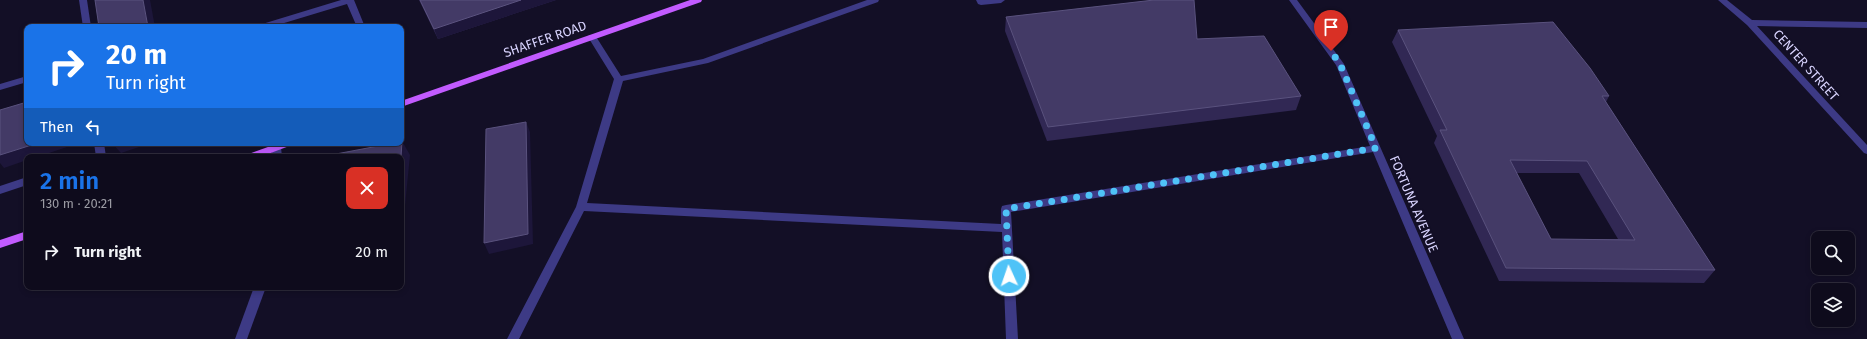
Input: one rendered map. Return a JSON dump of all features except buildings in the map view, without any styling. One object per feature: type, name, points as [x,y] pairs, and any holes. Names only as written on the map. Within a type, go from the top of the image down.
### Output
[{"type":"main road","name":"SHAFFER ROAD","points":[[404,103],[698,0]]},
{"type":"main road","points":[[266,154],[277,152]]},
{"type":"main road","points":[[0,244],[24,236]]},
{"type":"street","points":[[83,0],[87,24]]},
{"type":"street","points":[[272,24],[350,0],[360,24]]},
{"type":"street","points":[[619,79],[705,61],[875,0]]},
{"type":"street","points":[[980,0],[981,2],[1002,0]]},
{"type":"street","name":"FORTUNA AVENUE","points":[[1292,0],[1340,64],[1458,339]]},
{"type":"street","name":"CENTER STREET","points":[[1722,0],[1750,23],[1867,151]]},
{"type":"street","points":[[1750,23],[1867,25]]},
{"type":"street","points":[[513,339],[581,207],[619,79],[592,37]]},
{"type":"street","points":[[0,87],[24,80]]},
{"type":"street","points":[[1012,339],[1006,209],[1376,148]]},
{"type":"street","points":[[0,190],[24,182]]},
{"type":"street","points":[[581,207],[1007,228]]},
{"type":"street","points":[[241,339],[259,290]]},
{"type":"route","points":[[1009,276],[1006,209],[1376,148],[1340,64],[1331,51]]}]
